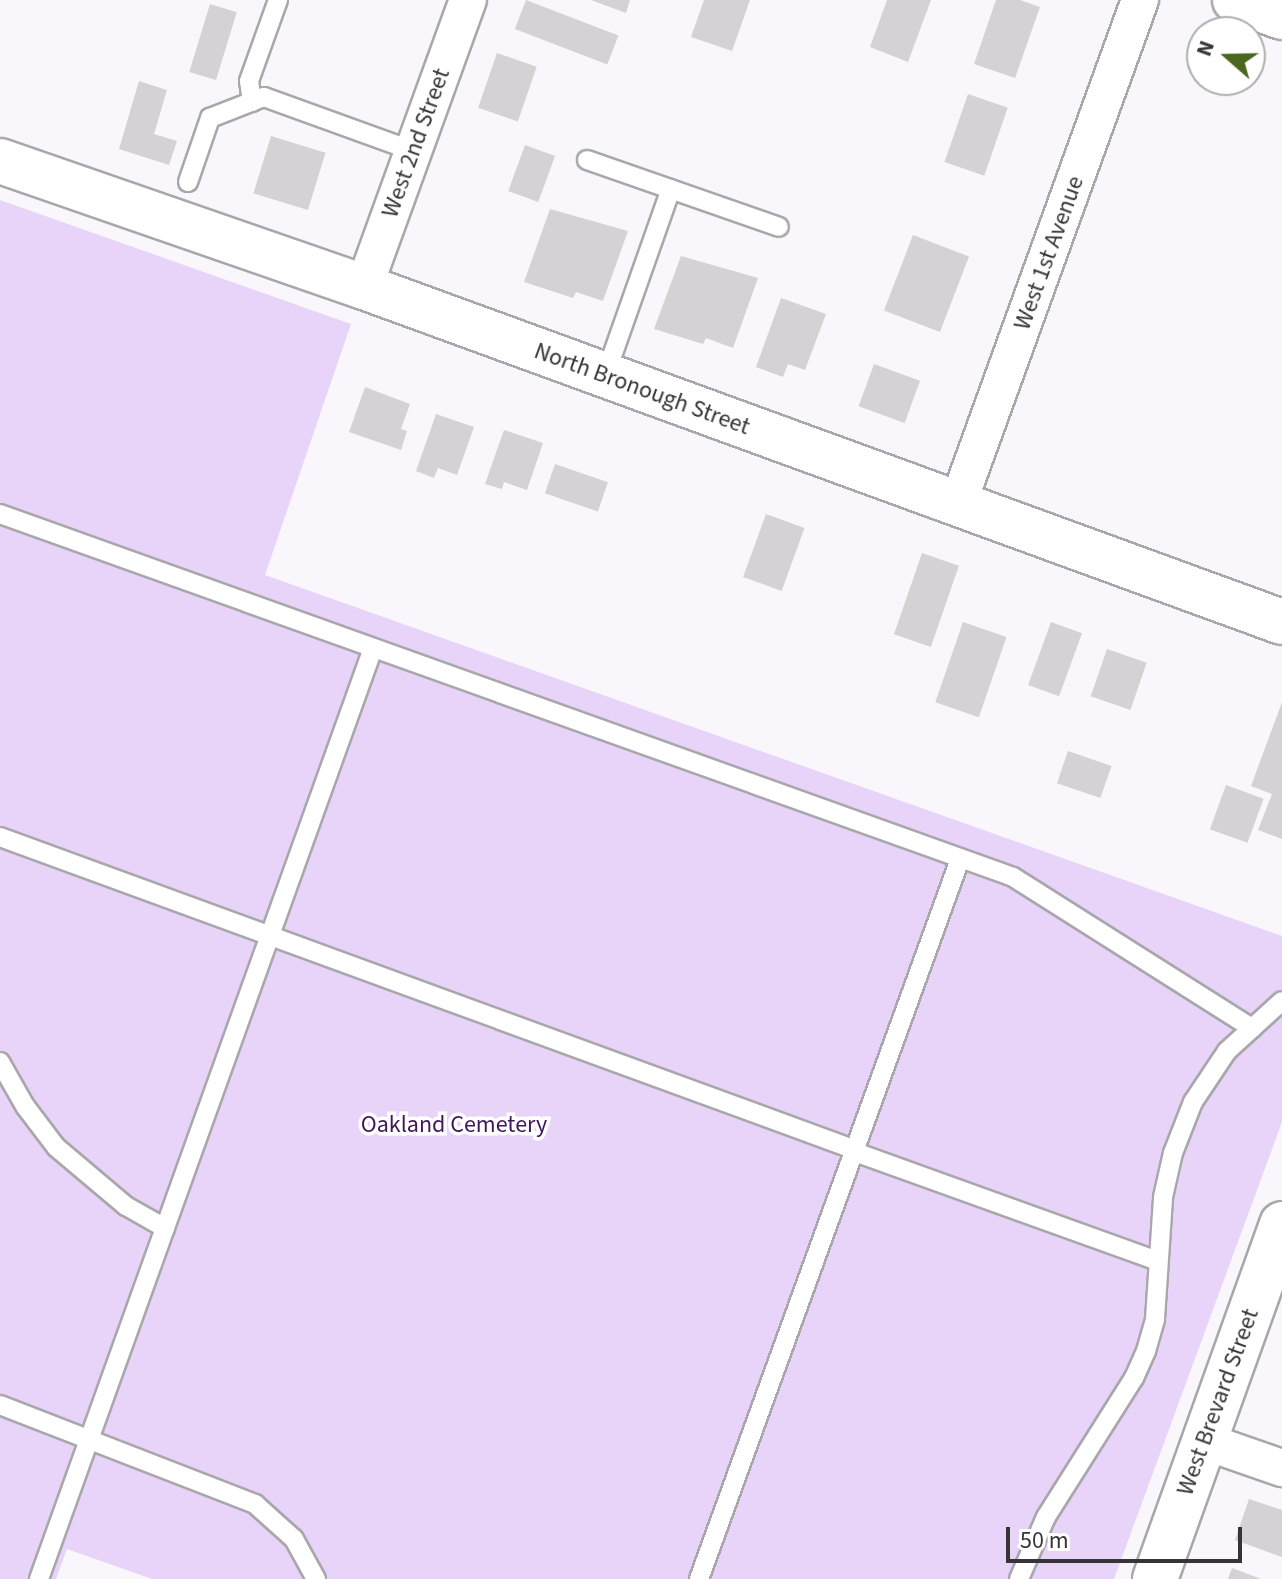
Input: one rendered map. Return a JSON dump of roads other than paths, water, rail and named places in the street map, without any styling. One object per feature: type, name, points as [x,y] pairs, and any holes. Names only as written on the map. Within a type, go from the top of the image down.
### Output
[{"type":"main road","points":[[1235,0],[1282,17]]},
{"type":"main road","name":"North Bronough Street","points":[[0,161],[364,287],[957,506],[1282,622]]},
{"type":"main road","name":"West Brevard Street","points":[[1155,1579],[1281,1233]]},
{"type":"street","name":"West 2nd Street","points":[[364,287],[468,0]]},
{"type":"street","name":"West 1st Avenue","points":[[957,506],[1140,0]]},
{"type":"street","points":[[1204,1441],[1282,1468]]},
{"type":"lane","points":[[252,102],[249,81],[278,0]]},
{"type":"lane","points":[[188,182],[210,118],[264,97],[413,151]]},
{"type":"lane","points":[[587,160],[779,227]]},
{"type":"lane","points":[[605,376],[671,189]]},
{"type":"lane","points":[[0,514],[1013,877],[1252,1028]]},
{"type":"lane","points":[[39,1579],[373,648]]},
{"type":"lane","points":[[0,837],[1158,1261]]},
{"type":"lane","points":[[699,1579],[960,859]]},
{"type":"lane","points":[[1019,1579],[1046,1517],[1134,1378],[1146,1351],[1155,1319],[1163,1197],[1183,1125],[1205,1082],[1227,1051],[1282,1001]]},
{"type":"lane","points":[[0,1062],[25,1106],[56,1147],[126,1206],[165,1228]]},
{"type":"lane","points":[[0,1405],[255,1504],[294,1539],[316,1579]]},
{"type":"park label","name":"Oakland Cemetery","points":[[454,1125]]}]
